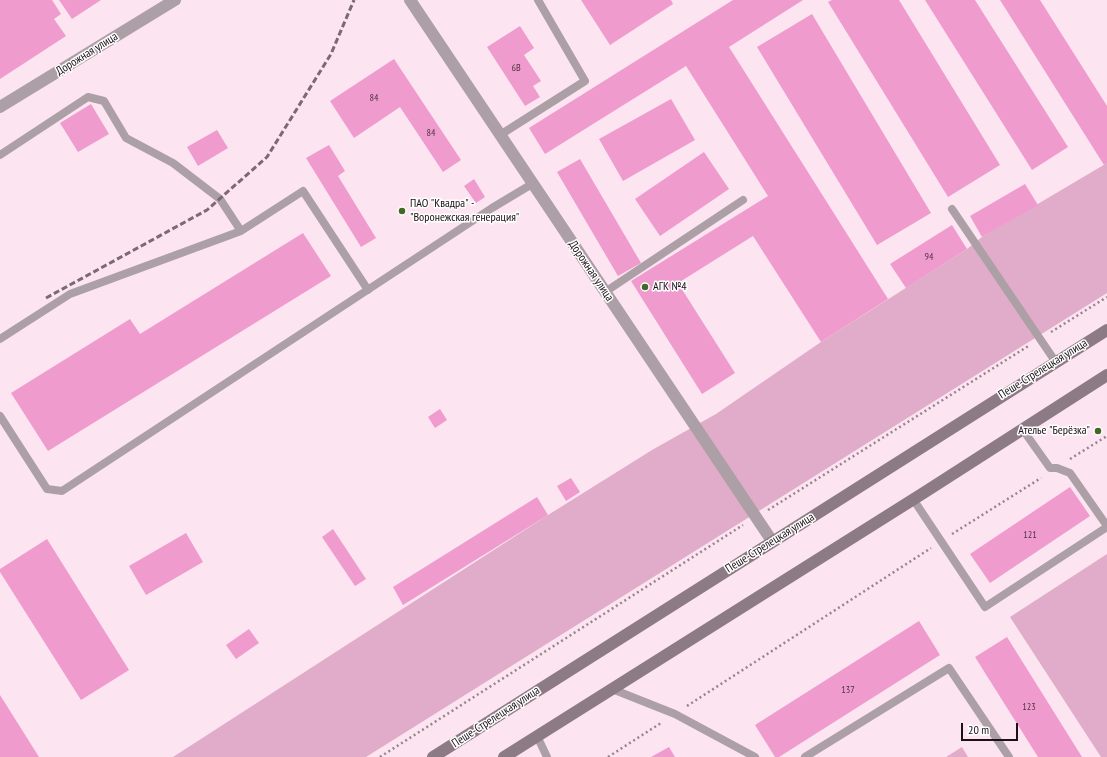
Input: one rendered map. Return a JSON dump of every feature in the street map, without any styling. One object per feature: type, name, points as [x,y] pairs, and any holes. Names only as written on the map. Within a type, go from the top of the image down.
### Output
[{"type":"main road","name":"Пеше-Стрелецкая улица","points":[[433,757],[872,479],[1055,361],[1107,330]]},
{"type":"main road","points":[[504,757],[1023,430],[1107,375]]},
{"type":"street","name":"Дорожная улица","points":[[0,107],[175,0]]},
{"type":"street","name":"Дорожная улица","points":[[410,0],[772,541]]},
{"type":"lane","points":[[500,135],[585,81],[538,0]]},
{"type":"lane","points":[[0,155],[88,97],[104,101],[126,138],[173,163],[220,199],[241,231]]},
{"type":"lane","points":[[0,416],[47,490],[62,491],[492,208],[532,184]]},
{"type":"lane","points":[[0,339],[70,294],[241,231],[304,191],[368,290]]},
{"type":"lane","points":[[605,292],[743,200]]},
{"type":"lane","points":[[952,209],[1055,361]]},
{"type":"lane","points":[[913,499],[985,608],[1107,526],[1070,473],[1057,468],[1050,468],[1023,430]]},
{"type":"lane","points":[[805,757],[949,668],[1008,757]]},
{"type":"lane","points":[[612,689],[675,714],[754,757]]},
{"type":"lane","points":[[537,736],[547,757]]},
{"type":"path","points":[[380,757],[756,517],[1107,297]]},
{"type":"path","points":[[608,757],[1107,436]]},
{"type":"shaded area","points":[[1107,163],[1107,293],[366,757],[173,757],[548,515],[652,450],[716,414],[821,342],[967,249],[982,237]]},
{"type":"shaded area","points":[[1107,554],[1107,757],[1101,757],[1010,617]]},
{"type":"shaded area","points":[[962,747],[968,757],[946,757]]},
{"type":"building","points":[[0,0],[52,0],[61,14],[54,19],[66,36],[0,79]]},
{"type":"building","points":[[59,0],[101,0],[72,19]]},
{"type":"building","points":[[581,0],[671,0],[673,4],[610,45]]},
{"type":"building","points":[[733,0],[803,0],[729,47],[888,299],[821,342],[753,236],[678,283],[735,373],[702,394],[631,281],[768,196],[686,66],[545,154],[529,128]]},
{"type":"building","points":[[832,0],[899,0],[1000,165],[948,197],[828,2]]},
{"type":"building","points":[[925,0],[975,0],[1068,147],[1032,170]]},
{"type":"building","points":[[1000,0],[1040,0],[1107,106],[1107,163],[1104,165]]},
{"type":"building","points":[[812,14],[931,213],[877,245],[757,47]]},
{"type":"building","points":[[520,26],[534,48],[524,55],[541,81],[533,86],[540,97],[525,106],[487,47]]},
{"type":"building","points":[[394,59],[461,160],[443,172],[400,107],[354,138],[330,101]]},
{"type":"building","points":[[671,99],[695,140],[623,181],[599,139]]},
{"type":"building","points":[[91,104],[109,134],[78,152],[60,123]]},
{"type":"building","points":[[217,130],[228,148],[198,166],[187,147]]},
{"type":"building","points":[[329,145],[345,171],[338,176],[376,238],[361,247],[306,158]]},
{"type":"building","points":[[704,152],[729,189],[660,236],[635,199]]},
{"type":"building","points":[[580,159],[641,263],[618,276],[557,172]]},
{"type":"building","points":[[474,179],[485,197],[476,203],[464,186]]},
{"type":"building","points":[[1025,184],[1038,205],[982,237],[970,216]]},
{"type":"building","points":[[952,225],[967,249],[906,288],[890,264]]},
{"type":"building","points":[[303,233],[331,276],[48,451],[11,393],[130,319],[140,334]]},
{"type":"building","points":[[440,409],[447,420],[435,428],[428,417]]},
{"type":"building","points":[[571,478],[580,492],[566,501],[557,486]]},
{"type":"building","points":[[1070,487],[1090,516],[990,583],[970,554]]},
{"type":"building","points":[[537,497],[548,515],[403,605],[393,587]]},
{"type":"building","points":[[333,529],[366,579],[355,586],[322,537]]},
{"type":"building","points":[[186,533],[203,562],[146,595],[129,566]]},
{"type":"building","points":[[47,539],[129,670],[81,700],[0,572],[0,569]]},
{"type":"building","points":[[919,621],[940,655],[779,757],[775,757],[755,725]]},
{"type":"building","points":[[249,629],[259,643],[236,659],[226,645]]},
{"type":"building","points":[[1007,637],[1082,757],[1038,757],[975,657]]},
{"type":"building","points":[[0,695],[39,757],[0,757]]},
{"type":"building","points":[[669,747],[675,757],[651,757]]},
{"type":"railway","points":[[46,298],[207,210],[267,157],[331,54],[354,0]]},
{"type":"place","name":"ПАО \"Квадра\" - \"Воронежская генерация\"","points":[[402,211]]},
{"type":"place","name":"АГК №4","points":[[645,287]]},
{"type":"place","name":"Ателье \"Берёзка\"","points":[[1098,431]]}]
